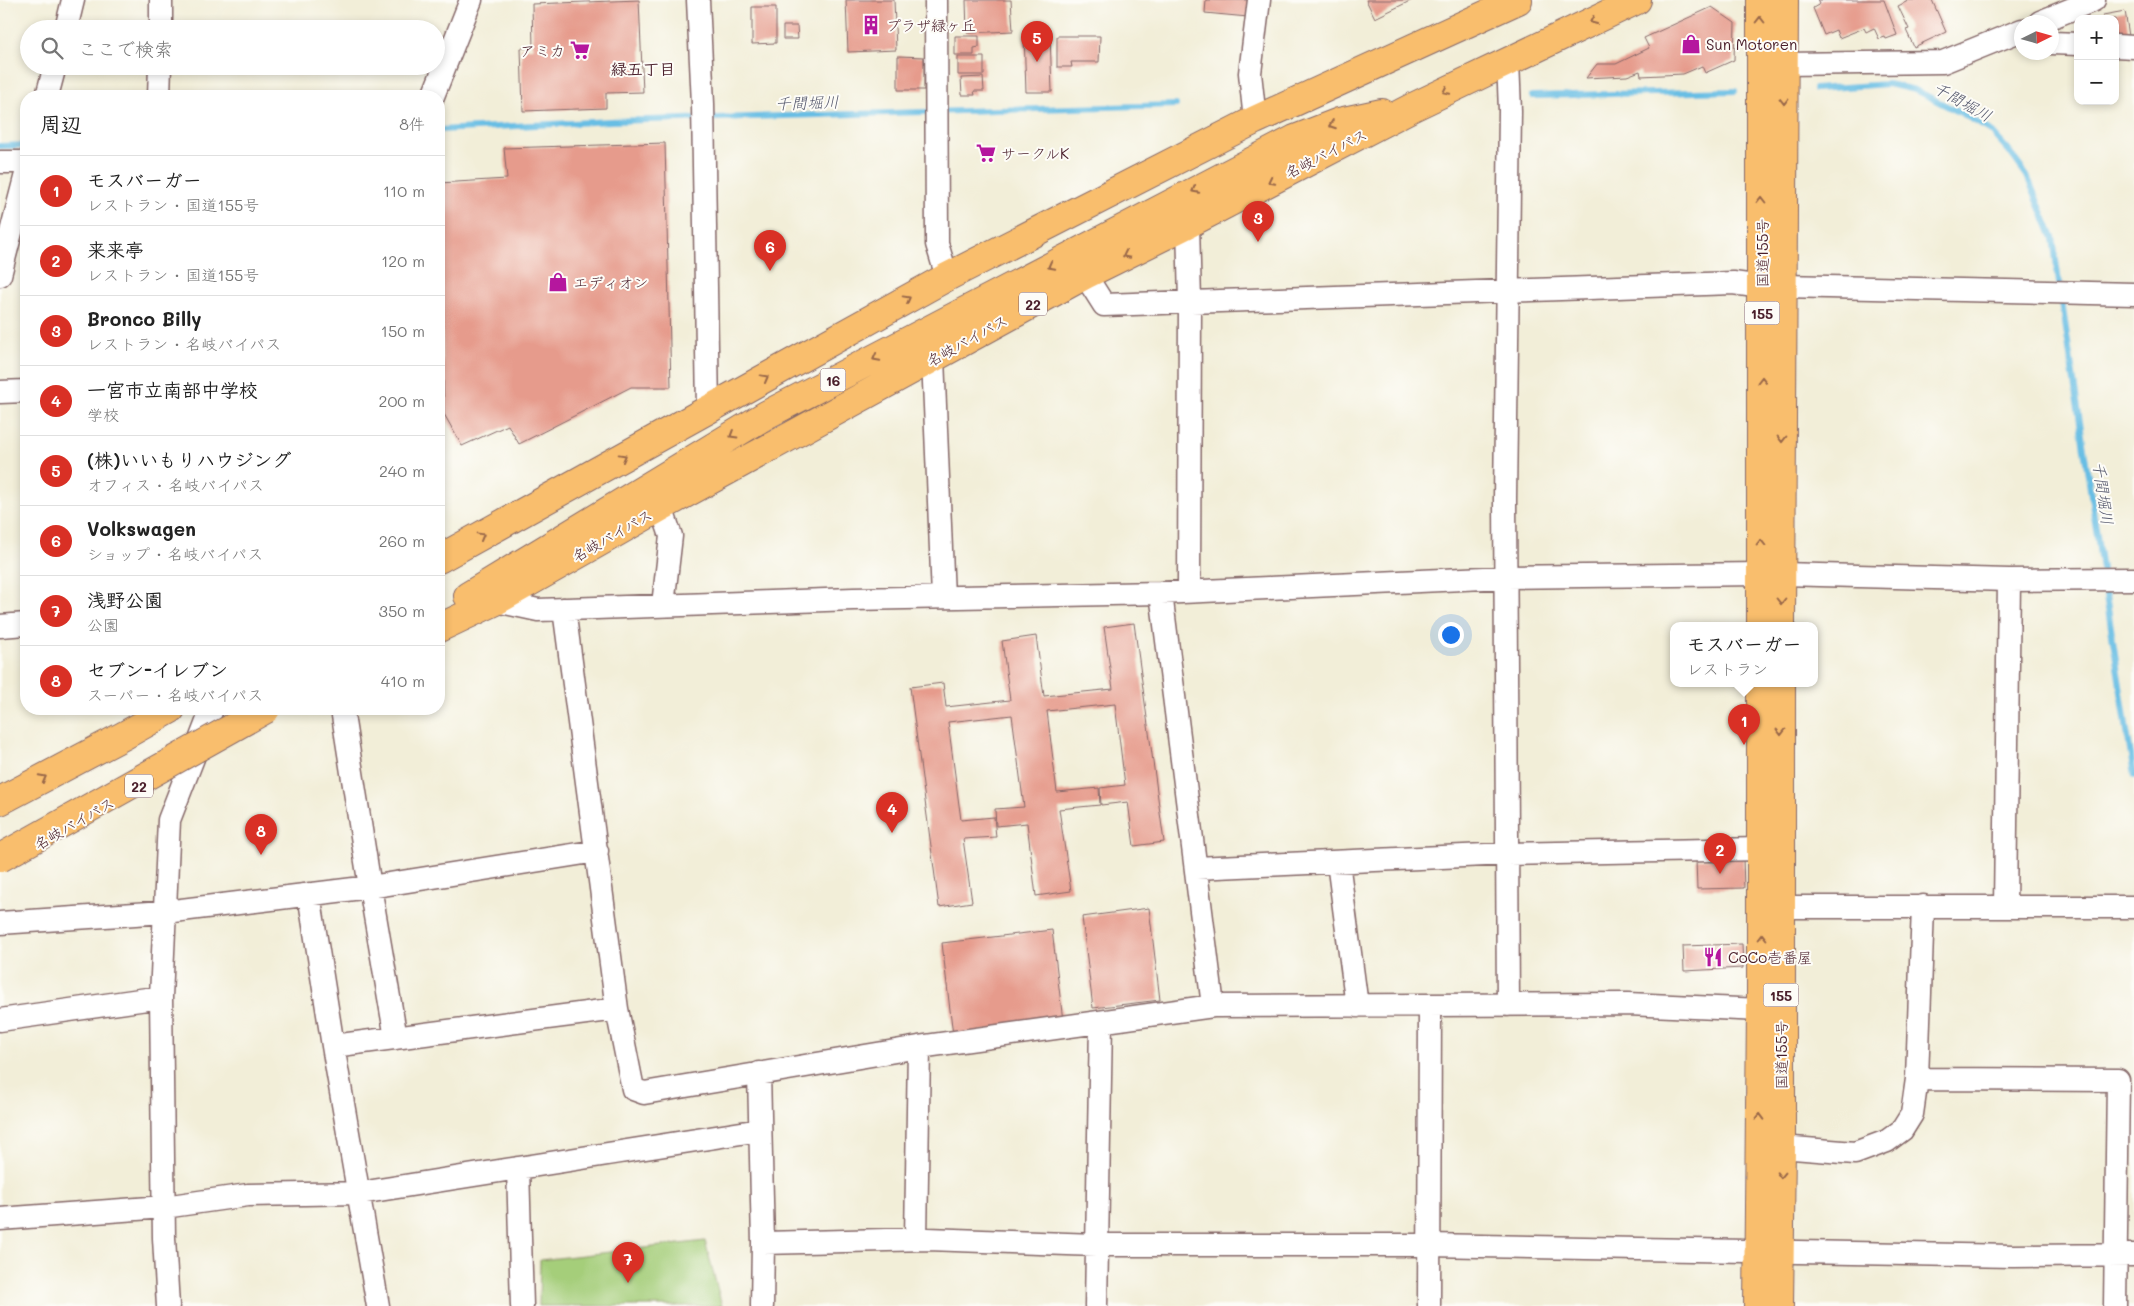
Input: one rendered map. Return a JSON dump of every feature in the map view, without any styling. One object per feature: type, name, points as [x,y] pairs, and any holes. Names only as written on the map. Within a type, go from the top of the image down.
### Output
[{"type":"highway","points":[[445,556],[947,277],[1255,120],[1518,0]]},
{"type":"highway","name":"名岐バイパス","points":[[445,625],[496,601],[661,507],[1085,275],[1188,224],[1413,107],[1637,0]]},
{"type":"highway","name":"国道155号","points":[[1761,0],[1772,287],[1771,574],[1762,622]]},
{"type":"highway","name":"国道155号","points":[[1772,287],[1784,64],[1784,0]]},
{"type":"highway","name":"16","points":[[445,608],[766,415],[1238,168],[1295,139],[1339,122],[1413,107]]},
{"type":"highway","name":"国道155号","points":[[1771,574],[1780,622]]},
{"type":"highway","name":"国道155号","points":[[1761,687],[1762,1010],[1768,1252],[1779,1306]]},
{"type":"highway","name":"国道155号","points":[[1758,1306],[1768,1252],[1781,1147],[1781,687]]},
{"type":"highway","points":[[0,801],[160,715]]},
{"type":"highway","points":[[0,858],[255,715]]},
{"type":"highway","name":"名岐バイパス","points":[[0,865],[267,715]]},
{"type":"street","points":[[68,20],[73,0]]},
{"type":"street","points":[[161,20],[162,0]]},
{"type":"street","points":[[445,67],[471,0]]},
{"type":"street","points":[[698,0],[703,104],[708,410]]},
{"type":"street","points":[[936,0],[936,244],[947,277]]},
{"type":"street","points":[[1255,120],[1250,73],[1259,0]]},
{"type":"street","points":[[2057,15],[2094,0]]},
{"type":"street","points":[[1784,64],[1943,62],[2014,33]]},
{"type":"street","points":[[1997,40],[2014,41]]},
{"type":"street","points":[[2059,43],[2074,44]]},
{"type":"street","points":[[2119,46],[2134,47]]},
{"type":"street","points":[[1508,60],[1510,111],[1506,578],[1508,1005]]},
{"type":"street","points":[[49,90],[53,75]]},
{"type":"street","points":[[159,90],[160,75]]},
{"type":"street","points":[[436,90],[442,75]]},
{"type":"street","points":[[0,162],[20,162]]},
{"type":"street","points":[[0,275],[20,197]]},
{"type":"street","points":[[1188,224],[1190,302],[1189,591]]},
{"type":"street","points":[[1085,275],[1104,305],[1733,283],[1772,287],[2134,294]]},
{"type":"street","points":[[933,358],[943,597]]},
{"type":"street","points":[[0,392],[20,391]]},
{"type":"street","points":[[661,507],[671,536],[663,605]]},
{"type":"street","points":[[496,601],[538,610],[943,597],[1160,593],[1506,578],[1771,574],[2010,580],[2134,579]]},
{"type":"street","points":[[2005,907],[2010,580]]},
{"type":"street","points":[[1160,593],[1213,1006]]},
{"type":"street","points":[[564,609],[617,1009],[633,1089],[644,1093],[919,1047],[1213,1006],[1628,1004],[1762,1010]]},
{"type":"street","points":[[0,626],[20,624]]},
{"type":"street","points":[[168,1306],[164,1207],[161,997],[169,820],[210,715]]},
{"type":"street","points":[[343,715],[396,1038]]},
{"type":"street","points":[[1196,868],[1508,854],[1761,849]]},
{"type":"street","points":[[0,923],[165,912],[370,887],[596,851]]},
{"type":"street","points":[[1338,862],[1357,1006]]},
{"type":"street","points":[[309,894],[378,1306]]},
{"type":"street","points":[[1781,1147],[1855,1153],[1887,1141],[1902,1130],[1912,1114],[1917,1079],[1923,906]]},
{"type":"street","points":[[1781,907],[2134,907]]},
{"type":"street","points":[[0,1020],[161,997]]},
{"type":"street","points":[[1429,1306],[1430,1005]]},
{"type":"street","points":[[333,1046],[617,1009]]},
{"type":"street","points":[[1096,1306],[1100,1022]]},
{"type":"street","points":[[916,1239],[919,1047]]},
{"type":"street","points":[[759,1073],[763,1243],[762,1306]]},
{"type":"street","points":[[1917,1079],[2118,1080],[2125,1256],[2116,1306]]},
{"type":"street","points":[[0,1219],[164,1207],[248,1195],[360,1193],[760,1130]]},
{"type":"street","points":[[518,1168],[522,1306]]},
{"type":"street","points":[[763,1243],[916,1239],[1096,1245],[1429,1245],[2014,1256],[2125,1256]]},
{"type":"green space","points":[[705,1241],[722,1306],[539,1306],[540,1260]]},
{"type":"building","points":[[639,0],[643,92],[606,93],[606,108],[523,111],[521,48],[533,48],[532,4]]},
{"type":"building","name":"プラザ緑ヶ丘","points":[[846,0],[894,0],[896,50],[848,52]]},
{"type":"building","points":[[966,0],[1011,0],[1013,31],[967,33]]},
{"type":"building","points":[[1206,0],[1250,0],[1248,17],[1205,13]]},
{"type":"building","points":[[1366,0],[1412,0],[1375,18]]},
{"type":"building","points":[[1818,0],[1884,0],[1897,35],[1886,39],[1885,37],[1879,39],[1874,28],[1866,32],[1864,28],[1839,38],[1836,30],[1824,35],[1813,8],[1820,4]]},
{"type":"building","points":[[1907,0],[1932,0],[1946,32],[1914,47],[1906,30],[1909,29],[1898,6]]},
{"type":"building","points":[[752,7],[776,7],[776,43],[752,44]]},
{"type":"building","points":[[1712,7],[1735,23],[1734,60],[1705,73],[1702,66],[1683,74],[1641,76],[1640,71],[1627,76],[1586,78],[1597,64],[1616,64],[1649,48],[1644,38]]},
{"type":"building","points":[[2125,11],[2129,36],[2119,37],[2119,15],[2103,15]]},
{"type":"building","points":[[783,26],[797,26],[798,39],[783,39]]},
{"type":"building","points":[[1024,34],[1050,34],[1052,92],[1026,92]]},
{"type":"building","points":[[955,36],[979,36],[979,47],[974,48],[974,55],[955,55]]},
{"type":"building","points":[[1057,36],[1100,36],[1099,62],[1071,62],[1072,67],[1057,67]]},
{"type":"building","points":[[898,56],[924,57],[924,90],[898,90]]},
{"type":"building","points":[[958,57],[984,57],[984,75],[958,75]]},
{"type":"building","points":[[983,77],[984,91],[974,91],[975,95],[962,95],[961,78]]},
{"type":"building","points":[[665,143],[671,387],[631,387],[519,444],[508,425],[462,446],[445,416],[445,183],[507,179],[504,148]]},
{"type":"building","points":[[1134,623],[1164,842],[1134,846],[1128,802],[1101,805],[1100,788],[1125,785],[1115,704],[1047,711],[1057,792],[1099,788],[1100,805],[1059,809],[1071,891],[1036,896],[1027,823],[996,826],[995,809],[1024,807],[1012,715],[948,722],[961,820],[994,817],[996,837],[963,839],[972,902],[939,907],[910,687],[943,683],[946,707],[1010,700],[1002,641],[1036,636],[1044,696],[1113,689],[1104,627]]},
{"type":"building","points":[[1743,858],[1744,888],[1697,889],[1696,859]]},
{"type":"building","points":[[1149,908],[1160,1000],[1093,1008],[1082,917]]},
{"type":"building","points":[[1052,930],[1063,1021],[953,1035],[942,943]]},
{"type":"building","name":"CoCo壱番屋","points":[[1742,944],[1743,968],[1684,971],[1683,946]]},
{"type":"waterway","name":"千間堀川","points":[[1815,89],[1888,84],[1915,90],[1961,113],[1991,131],[2009,151],[2027,176],[2053,238],[2059,283]]},
{"type":"waterway","name":"千間堀川","points":[[1532,96],[1735,91]]},
{"type":"waterway","name":"千間堀川","points":[[445,130],[611,121],[1176,105]]},
{"type":"waterway","name":"千間堀川","points":[[0,146],[20,145]]},
{"type":"waterway","name":"千間堀川","points":[[2062,302],[2102,569]]},
{"type":"waterway","name":"千間堀川","points":[[2105,589],[2134,776]]},
{"type":"place","name":"プラザ緑ヶ丘","points":[[871,25]]},
{"type":"place","name":"Sun Motoren","points":[[1691,44]]},
{"type":"place","name":"アミカ","points":[[580,50]]},
{"type":"place","name":"(株)いいもりハウジング","points":[[1037,62]]},
{"type":"place","name":"サークルK","points":[[986,153]]},
{"type":"place","name":"Bronco Billy","points":[[1258,242]]},
{"type":"place","name":"Volkswagen","points":[[770,271]]},
{"type":"place","name":"エディオン","points":[[558,282]]},
{"type":"place","name":"モスバーガー","points":[[1744,745]]},
{"type":"place","name":"一宮市立南部中学校","points":[[892,833]]},
{"type":"place","name":"セブン-イレブン","points":[[261,855]]},
{"type":"place","name":"来来亭","points":[[1720,874]]},
{"type":"place","name":"CoCo壱番屋","points":[[1713,957]]},
{"type":"place","name":"浅野公園","points":[[628,1283]]},
{"type":"district","name":"緑五丁目","points":[[643,68]]}]
